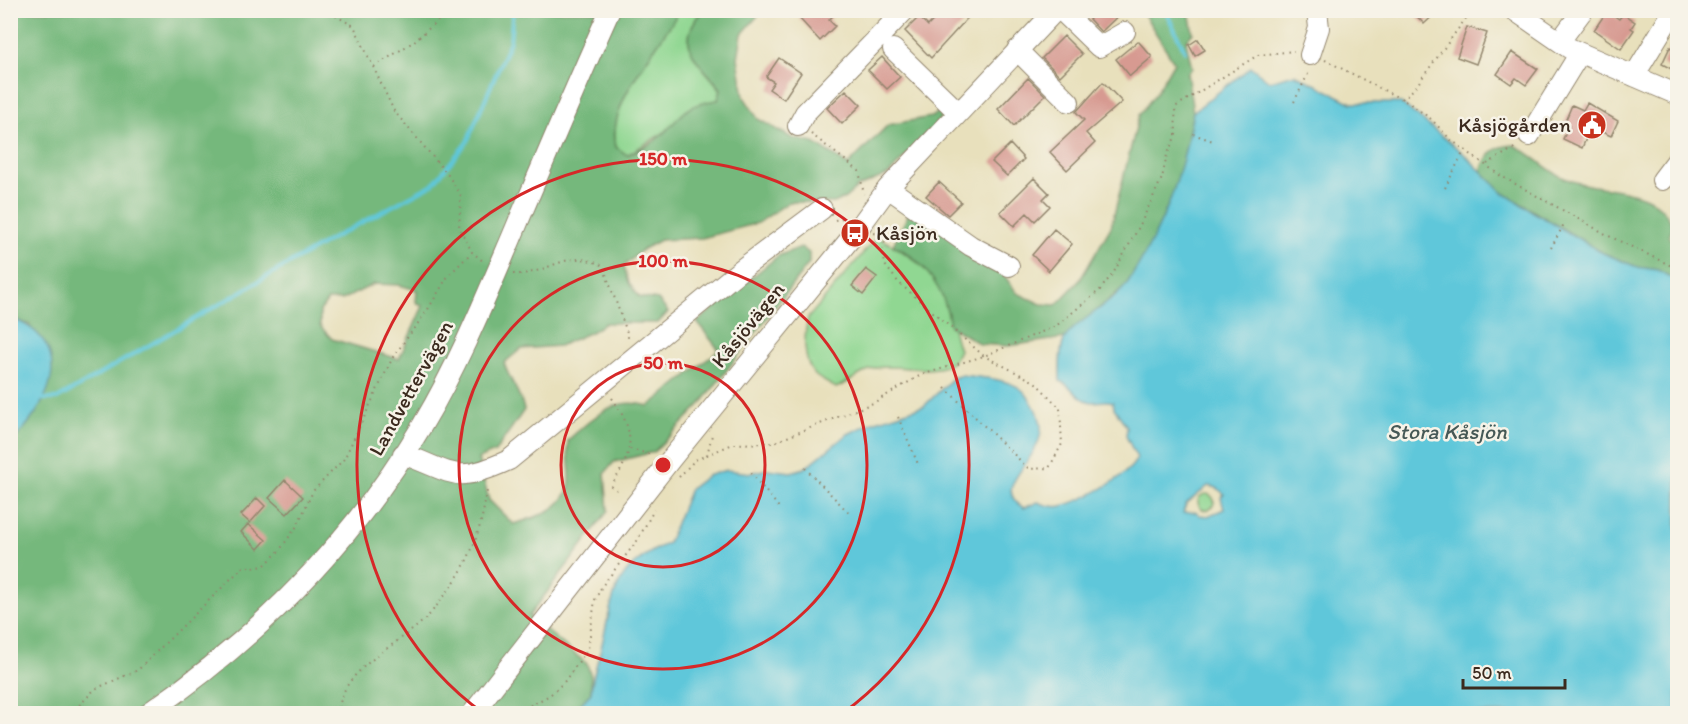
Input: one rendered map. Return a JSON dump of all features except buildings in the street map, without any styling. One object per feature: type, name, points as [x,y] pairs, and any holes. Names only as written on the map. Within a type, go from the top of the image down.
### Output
[{"type":"street","name":"Landvettervägen","points":[[147,714],[245,639],[286,599],[358,518],[404,454],[456,363],[610,10]]},
{"type":"street","points":[[798,126],[805,113],[905,10]]},
{"type":"street","name":"Kåsjövägen","points":[[472,714],[670,459],[888,188],[1056,10]]},
{"type":"street","points":[[1061,10],[1099,47],[1125,32]]},
{"type":"street","points":[[1311,62],[1319,28],[1317,10]]},
{"type":"street","points":[[1514,10],[1560,42],[1677,95]]},
{"type":"street","points":[[1560,42],[1583,10]]},
{"type":"street","points":[[1634,76],[1671,15]]},
{"type":"street","points":[[893,49],[958,112]]},
{"type":"street","points":[[1017,51],[1070,102]]},
{"type":"street","points":[[1529,136],[1580,52]]},
{"type":"street","points":[[1662,180],[1677,159]]},
{"type":"street","points":[[888,188],[971,246],[1009,267]]},
{"type":"street","points":[[404,454],[460,476],[483,472],[509,460],[628,365],[743,268],[822,209]]},
{"type":"path","points":[[325,10],[354,26],[394,111],[448,175],[461,196],[459,227],[472,252],[485,262]]},
{"type":"path","points":[[373,67],[413,42],[447,13],[458,10]]},
{"type":"path","points":[[1402,99],[1414,89],[1472,10]]},
{"type":"path","points":[[674,483],[695,460],[733,444],[772,443],[873,404],[921,375],[984,356],[1056,326],[1100,290],[1114,272],[1162,178],[1167,155],[1176,135],[1175,107],[1205,86],[1258,55],[1291,51],[1311,62],[1402,99],[1431,119],[1451,140],[1486,165],[1611,237],[1677,269]]},
{"type":"path","points":[[1294,102],[1311,62]]},
{"type":"path","points":[[798,126],[859,171],[863,201]]},
{"type":"path","points":[[1193,134],[1213,141]]},
{"type":"path","points":[[1486,165],[1529,136]]},
{"type":"path","points":[[1445,188],[1463,153]]},
{"type":"path","points":[[822,209],[827,217],[835,220],[845,217],[886,237],[883,248],[885,265],[898,282],[984,356],[1035,382],[1060,408],[1062,444],[1049,468],[1029,469],[944,387]]},
{"type":"path","points":[[1551,248],[1564,224]]},
{"type":"path","points":[[71,714],[95,689],[138,670],[244,566],[253,568],[264,566],[279,550],[297,526],[313,491],[344,459],[393,357],[428,311],[448,276],[472,252]]},
{"type":"path","points":[[512,273],[534,272],[565,259],[590,259],[603,266],[628,335],[628,365]]},
{"type":"path","points":[[612,398],[627,420],[629,449],[625,465],[611,486],[617,490]]},
{"type":"path","points":[[898,417],[918,464]]},
{"type":"path","points":[[629,449],[670,459]]},
{"type":"path","points":[[805,468],[850,514]]},
{"type":"path","points":[[752,474],[781,510]]},
{"type":"path","points":[[340,714],[339,704],[355,674],[428,616],[467,564],[481,530],[488,490]]},
{"type":"path","points":[[514,714],[550,695],[564,682],[588,649],[595,600],[602,586],[637,541],[655,509]]},
{"type":"green space","points":[[11,11],[679,11],[636,76],[619,112],[615,130],[616,147],[627,155],[653,142],[695,105],[718,100],[721,89],[698,62],[689,44],[689,34],[693,23],[702,11],[762,11],[742,34],[738,58],[744,97],[758,119],[792,138],[814,143],[848,165],[888,125],[931,117],[942,110],[941,118],[889,174],[858,187],[845,198],[834,203],[789,202],[758,223],[702,238],[660,240],[643,249],[624,266],[629,283],[639,297],[658,300],[668,312],[658,323],[605,323],[559,346],[521,349],[504,363],[524,410],[495,452],[478,459],[489,500],[513,524],[541,515],[558,504],[564,497],[570,478],[568,440],[595,417],[614,406],[636,403],[649,406],[719,350],[697,322],[778,256],[801,247],[809,253],[809,263],[700,405],[654,452],[614,462],[605,473],[608,511],[529,616],[587,664],[591,676],[591,693],[572,713],[11,713],[11,444],[24,427],[30,325],[11,318]],"holes":[[[374,284],[399,285],[417,290],[416,302],[423,306],[399,359],[332,339],[320,326],[320,311],[328,300],[342,300]]]},
{"type":"green space","points":[[679,11],[702,11],[693,23],[689,34],[689,44],[698,62],[721,90],[718,100],[627,155],[616,147],[615,130],[619,112],[636,76]]},
{"type":"green space","points":[[1142,11],[1189,11],[1193,33],[1186,41],[1192,68],[1187,73],[1193,112],[1179,179],[1151,246],[1126,285],[1065,338],[1008,346],[980,344],[950,326],[944,301],[932,278],[915,259],[893,245],[911,209],[1000,270],[1017,293],[1041,304],[1056,305],[1080,280],[1111,227],[1139,115],[1156,93],[1174,62]]},
{"type":"green space","points":[[1514,145],[1560,176],[1592,186],[1639,195],[1653,201],[1664,211],[1673,226],[1669,237],[1677,243],[1677,281],[1658,270],[1637,267],[1603,253],[1502,192],[1481,171],[1489,155],[1502,147]]},
{"type":"green space","points":[[877,237],[911,257],[937,284],[948,308],[959,350],[953,361],[945,366],[925,369],[878,368],[869,370],[836,388],[815,375],[808,362],[805,339],[808,318]]},
{"type":"green space","points":[[1206,494],[1212,496],[1214,502],[1212,508],[1206,510],[1200,508],[1198,502],[1200,496]]},
{"type":"water","name":"Stora Kåsjön","points":[[1251,67],[1269,81],[1295,74],[1352,103],[1401,103],[1463,153],[1502,192],[1603,253],[1637,267],[1658,270],[1677,281],[1677,713],[572,713],[591,693],[610,609],[619,583],[636,562],[668,543],[690,489],[707,476],[726,470],[751,473],[767,469],[791,472],[805,468],[848,434],[873,422],[924,406],[953,378],[962,375],[1015,385],[1026,394],[1037,412],[1041,428],[1038,442],[1015,478],[1011,489],[1013,499],[1024,508],[1038,502],[1055,507],[1070,503],[1104,488],[1132,466],[1137,458],[1126,436],[1127,427],[1114,408],[1113,402],[1091,402],[1060,381],[1061,350],[1069,333],[1122,290],[1141,261],[1161,221],[1177,180],[1193,112]],"holes":[[[1208,486],[1217,488],[1224,494],[1221,498],[1224,509],[1208,516],[1199,515],[1197,512],[1183,513],[1186,504]]]},
{"type":"water","points":[[11,318],[38,334],[51,356],[52,369],[45,397],[31,420],[11,444]]},
{"type":"waterway","points":[[43,399],[57,399],[333,238],[433,184],[467,142],[510,41],[513,10]]},
{"type":"waterway","points":[[1165,10],[1185,51]]},
{"type":"place","name":"Kåsjögården","points":[[1592,125]]},
{"type":"place","name":"Kåsjön","points":[[855,233]]}]
